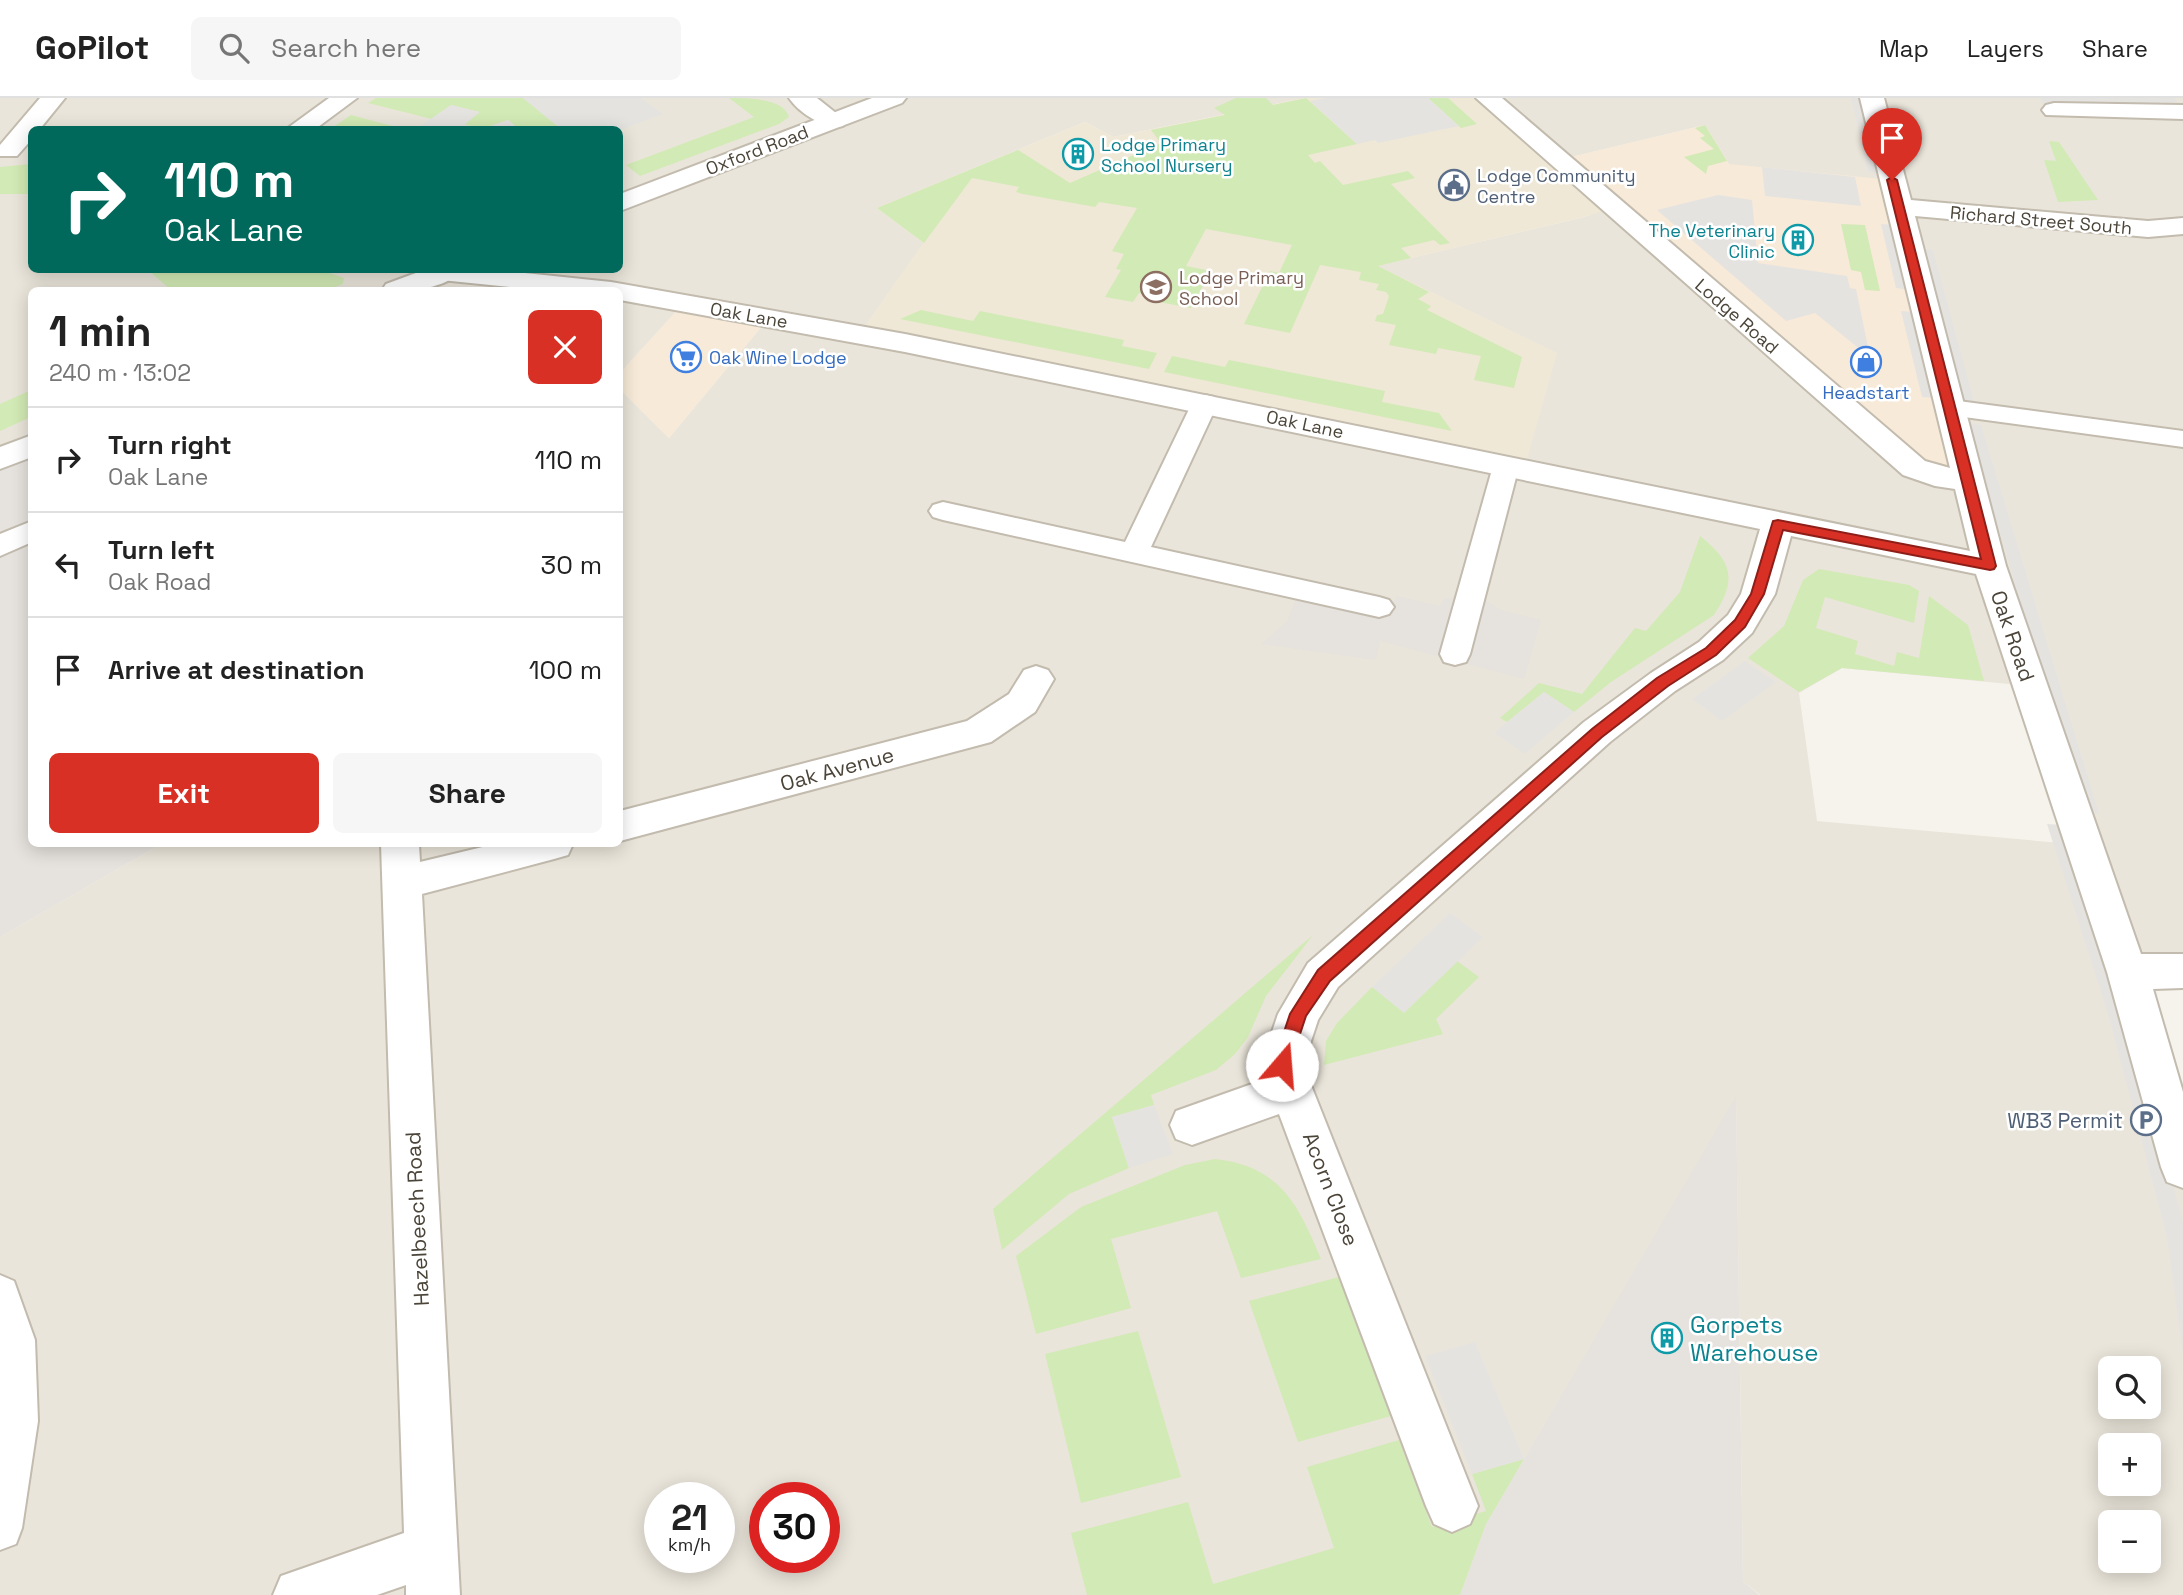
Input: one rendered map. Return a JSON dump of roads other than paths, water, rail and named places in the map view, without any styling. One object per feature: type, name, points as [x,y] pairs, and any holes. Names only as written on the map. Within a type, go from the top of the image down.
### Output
[{"type":"street","points":[[32,126],[53,98]]},
{"type":"street","points":[[303,126],[345,98]]},
{"type":"street","points":[[801,98],[835,121]]},
{"type":"street","name":"Oxford Road","points":[[623,202],[894,98]]},
{"type":"street","name":"Lodge Road","points":[[1488,98],[1914,468],[1935,476],[1968,480]]},
{"type":"street","name":"Oak Road","points":[[1872,98],[1990,566],[2127,972],[2183,1167]]},
{"type":"street","points":[[2053,110],[2183,112]]},
{"type":"street","points":[[13,152],[28,132]]},
{"type":"street","name":"Richard Street South","points":[[1899,207],[2148,229],[2183,226]]},
{"type":"street","points":[[404,287],[439,273]]},
{"type":"street","points":[[462,273],[585,287]]},
{"type":"street","name":"Oak Lane","points":[[623,293],[905,343],[1990,566]]},
{"type":"street","points":[[0,459],[28,447]]},
{"type":"street","name":"Acorn Close","points":[[1452,1506],[1282,1065],[1299,1014],[1324,975],[1597,733],[1662,682],[1711,651],[1740,624],[1758,594],[1778,524]]},
{"type":"street","name":"Oak Avenue","points":[[623,825],[978,732],[1022,703],[1036,679]]},
{"type":"street","points":[[401,863],[530,847]]},
{"type":"street","name":"Hazelbeech Road","points":[[401,863],[433,1572]]},
{"type":"street","points":[[2127,972],[2183,971]]},
{"type":"street","points":[[1192,1125],[1292,1090]]},
{"type":"street","points":[[300,1595],[433,1572]]},
{"type":"lane","points":[[1134,553],[1205,404]]},
{"type":"lane","points":[[1951,408],[2183,439]]},
{"type":"lane","points":[[1455,653],[1506,466]]},
{"type":"lane","points":[[943,511],[1379,607]]},
{"type":"lane","points":[[0,546],[28,532]]},
{"type":"lane","points":[[0,1295],[14,1340],[16,1421],[0,1528]]},
{"type":"place","name":"Lodge Primary School Nursery","points":[[1078,154]]},
{"type":"place","name":"Lodge Community Centre","points":[[1454,185]]},
{"type":"place","name":"The Veterinary Clinic","points":[[1798,240]]},
{"type":"place","name":"Lodge Primary School","points":[[1156,287]]},
{"type":"place","name":"Oak Wine Lodge","points":[[686,357]]},
{"type":"place","name":"Headstart","points":[[1866,362]]},
{"type":"place","name":"WB3 Permit","points":[[2146,1120]]},
{"type":"place","name":"Gorpets Warehouse","points":[[1667,1338]]}]
